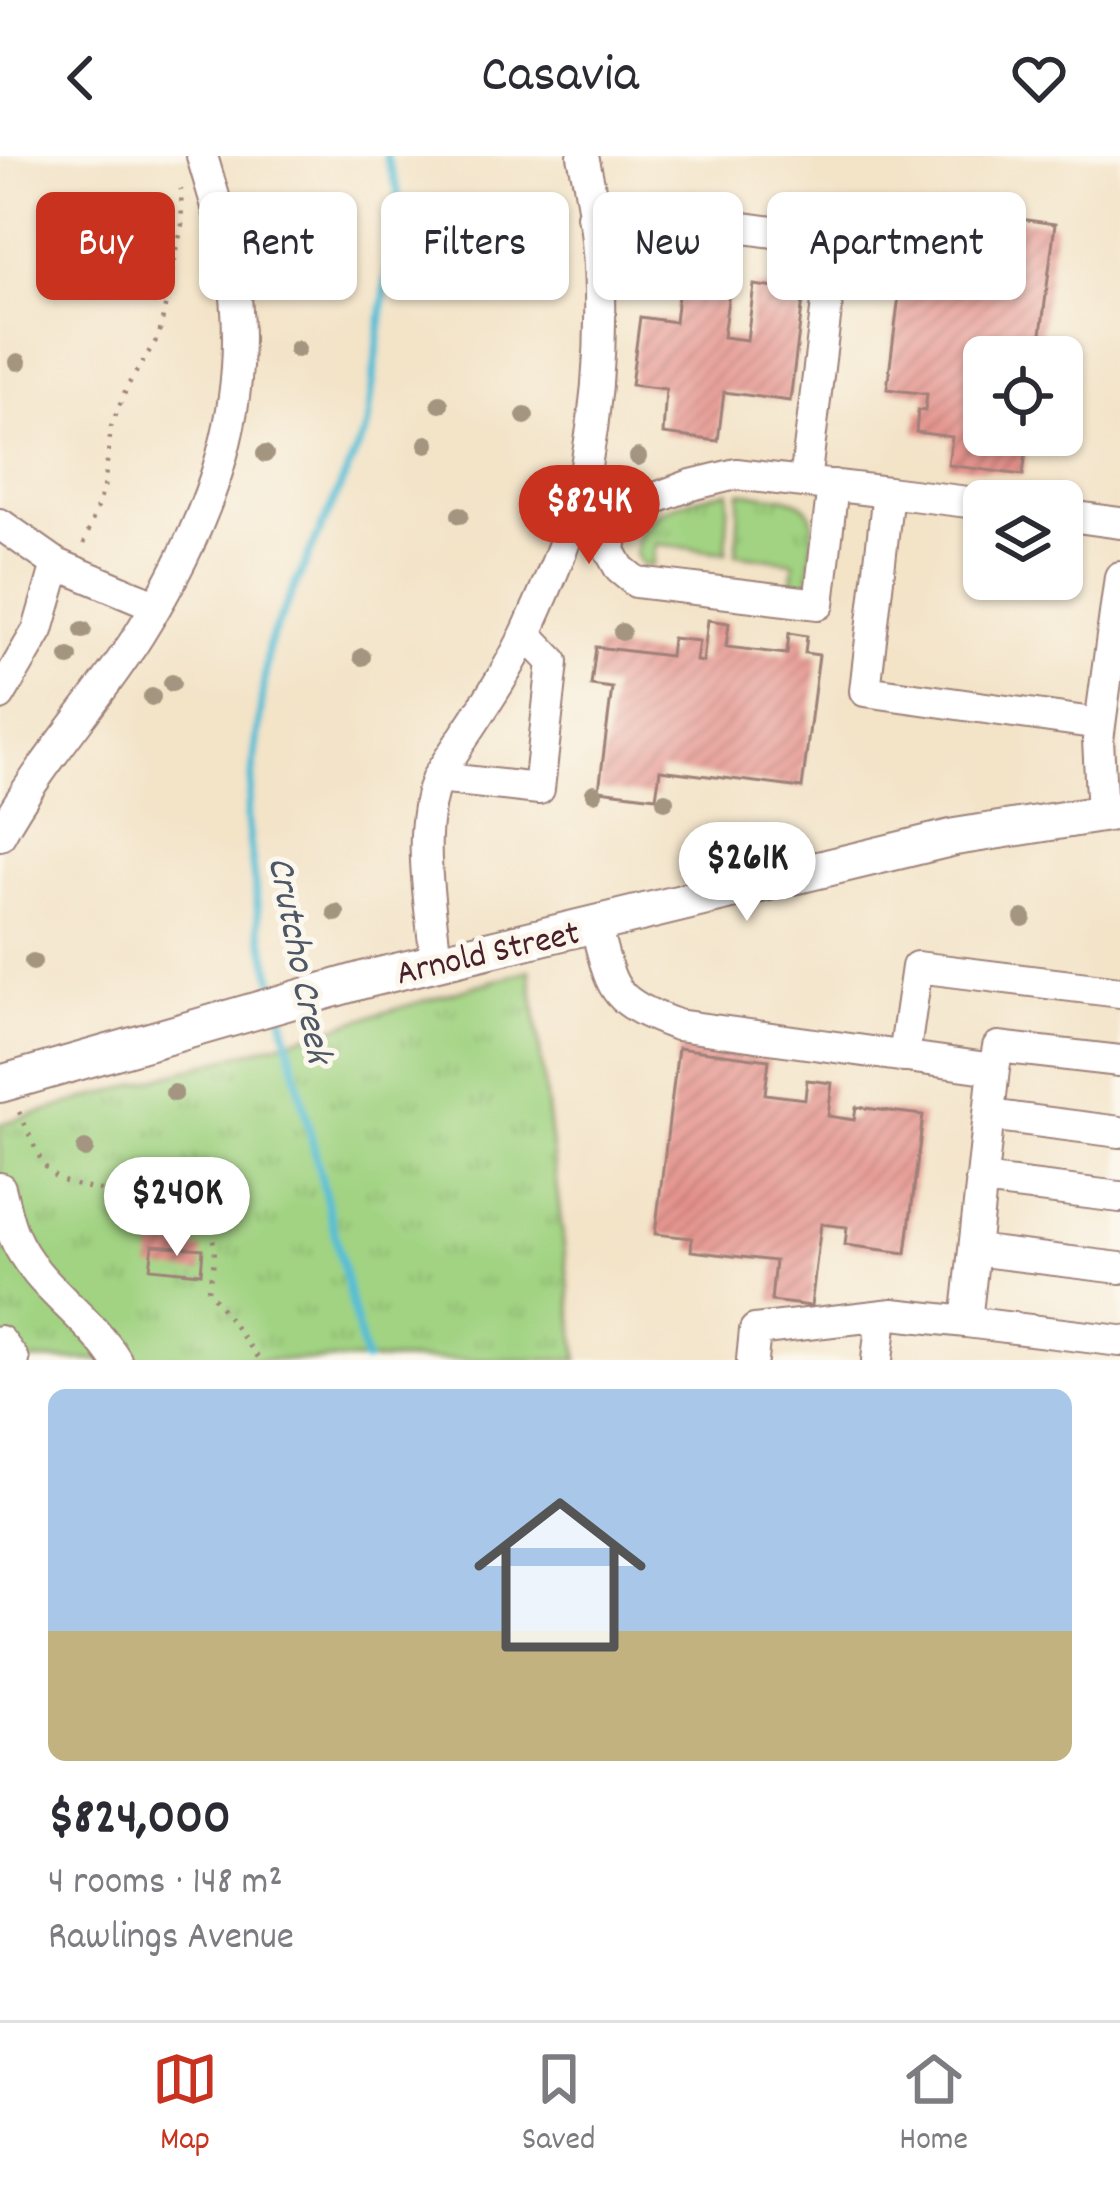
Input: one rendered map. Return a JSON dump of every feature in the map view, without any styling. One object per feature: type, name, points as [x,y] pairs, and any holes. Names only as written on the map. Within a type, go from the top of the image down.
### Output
[{"type":"main road","name":"Arnold Street","points":[[8,1095],[194,1026],[363,980],[955,836],[1111,812]]},
{"type":"street","points":[[436,963],[428,802],[437,778],[526,634],[586,468],[595,395],[599,276],[583,156]]},
{"type":"street","points":[[0,835],[140,632],[211,499],[232,425],[239,343],[231,262],[191,167]]},
{"type":"street","points":[[592,216],[623,211],[816,238],[826,251],[819,483],[820,604],[636,582],[620,569],[610,551],[613,527],[631,507],[736,474],[819,483],[963,501]]},
{"type":"street","points":[[888,492],[865,692],[1100,724]]},
{"type":"street","points":[[572,517],[613,527]]},
{"type":"street","points":[[1083,518],[1120,523]]},
{"type":"street","points":[[0,524],[67,567],[155,605]]},
{"type":"street","points":[[0,695],[67,567]]},
{"type":"street","points":[[1111,812],[1100,724],[1120,577]]},
{"type":"street","points":[[437,778],[539,789],[553,662],[526,634]]},
{"type":"street","points":[[595,924],[611,987],[635,1009],[677,1025],[994,1069]]},
{"type":"street","points":[[904,1057],[916,967],[1120,992]]},
{"type":"street","points":[[965,1322],[998,1047],[1120,1061]]},
{"type":"street","points":[[989,1115],[1120,1132]]},
{"type":"street","points":[[982,1180],[1120,1197]]},
{"type":"street","points":[[0,1188],[13,1235],[38,1274],[116,1360]]},
{"type":"street","points":[[974,1250],[1120,1268]]},
{"type":"street","points":[[877,1360],[882,1316]]},
{"type":"street","points":[[752,1360],[755,1330],[882,1316],[1120,1341]]},
{"type":"street","points":[[0,1341],[14,1360]]},
{"type":"path","points":[[67,567],[104,488],[111,427],[128,385],[159,336],[191,167]]},
{"type":"path","points":[[8,1095],[51,1175],[69,1184],[131,1192],[187,1212],[206,1225],[215,1245],[208,1290],[260,1360]]},
{"type":"green space","points":[[729,491],[726,553],[656,544],[652,566],[642,565],[636,556],[638,540],[654,517],[682,503]]},
{"type":"green space","points":[[740,492],[785,498],[808,509],[813,533],[809,579],[804,584],[792,583],[794,562],[736,554]]},
{"type":"green space","points":[[530,970],[578,1360],[0,1360],[0,1124]]},
{"type":"building","points":[[1026,220],[1055,224],[1041,336],[963,336],[963,456],[1025,456],[1023,475],[948,465],[952,437],[916,432],[918,410],[925,411],[927,394],[887,389],[898,300],[1026,300]]},
{"type":"building","points":[[754,285],[767,287],[767,300],[803,300],[790,401],[724,392],[718,441],[663,434],[666,389],[631,385],[640,317],[675,322],[678,300],[728,300],[723,337],[747,340]]},
{"type":"building","points":[[708,620],[729,623],[726,647],[787,654],[789,633],[807,636],[805,653],[819,655],[802,788],[660,770],[656,797],[599,790],[612,688],[591,685],[596,647],[670,656],[672,638],[699,641],[696,661],[703,662]]},
{"type":"building","points":[[678,1048],[769,1060],[765,1094],[805,1099],[807,1080],[832,1083],[828,1116],[854,1120],[856,1107],[923,1115],[906,1253],[845,1245],[847,1227],[821,1224],[811,1306],[771,1301],[775,1261],[691,1251],[692,1238],[655,1234]]},
{"type":"building","points":[[153,1245],[203,1249],[201,1273],[150,1268]]},
{"type":"waterway","name":"Crutcho Creek","points":[[277,995],[260,929],[247,818],[269,643],[367,428],[398,191],[386,156]]},
{"type":"waterway","name":"Crutcho Creek","points":[[282,1015],[365,1360]]}]
